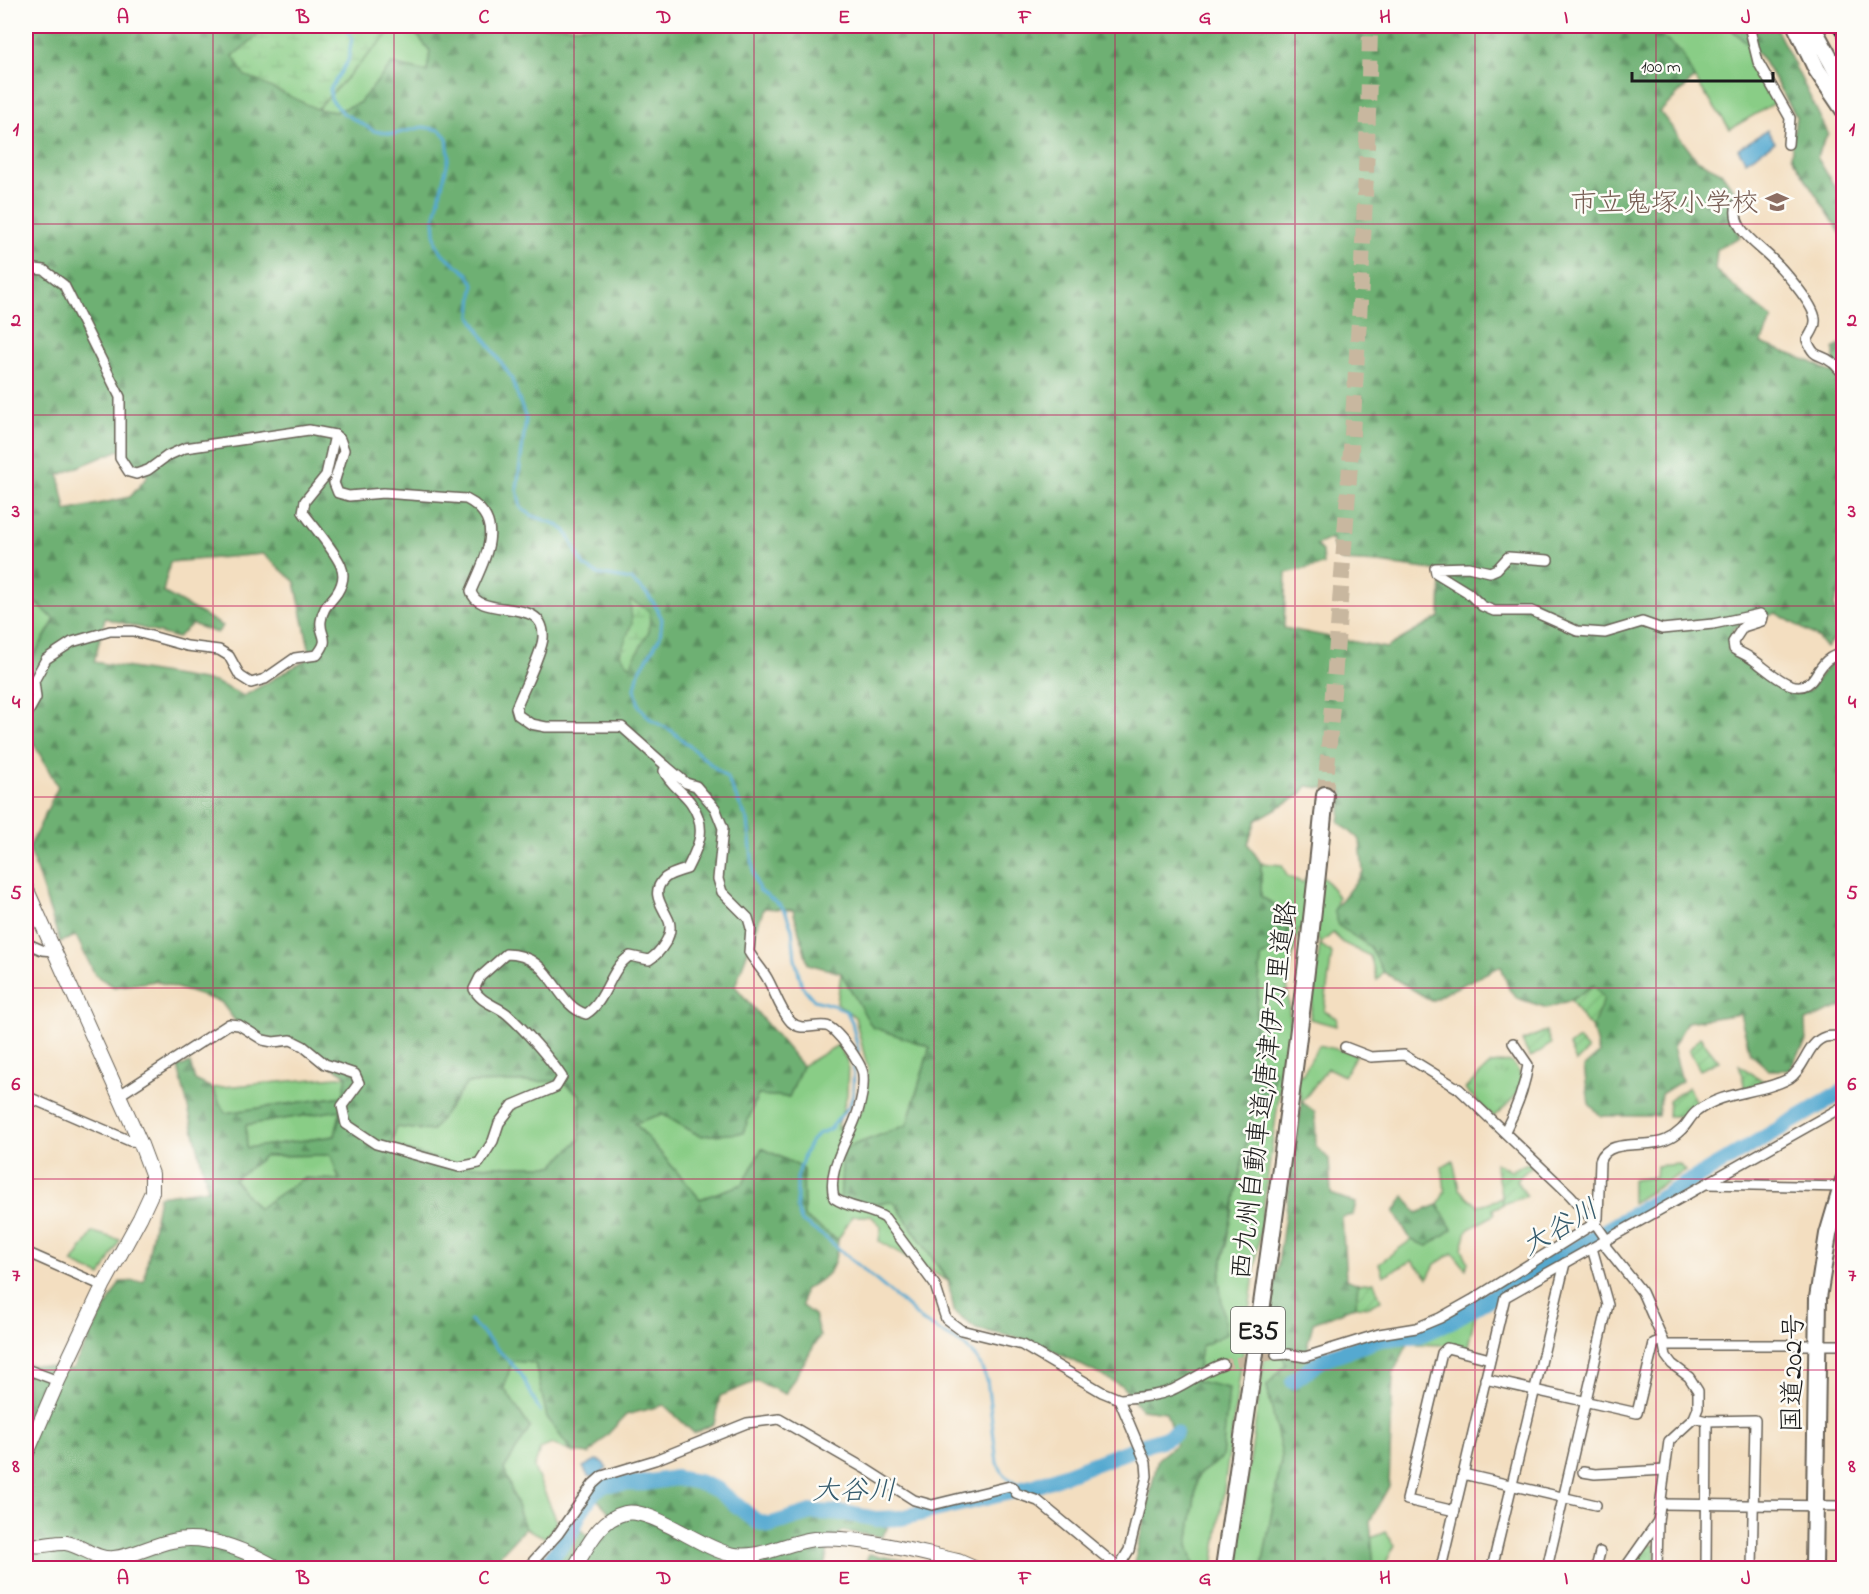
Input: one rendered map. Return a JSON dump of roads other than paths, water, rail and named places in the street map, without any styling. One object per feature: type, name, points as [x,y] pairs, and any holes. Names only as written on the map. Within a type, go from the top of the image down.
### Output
[{"type":"highway","points":[[1796,26],[1817,70],[1844,110]]},
{"type":"highway","points":[[1812,26],[1844,85]]},
{"type":"highway","name":"西九州自動車道;唐津伊万里道路","points":[[1224,1569],[1300,1014],[1324,795]]},
{"type":"highway","name":"国道202号","points":[[1814,1569],[1818,1298],[1822,1264],[1843,1185]]},
{"type":"street","points":[[1749,26],[1758,62],[1790,118],[1788,144]]},
{"type":"street","points":[[1741,202],[1737,204],[1735,211],[1743,231],[1750,241],[1770,257],[1806,297],[1815,316],[1815,325],[1807,340],[1810,350],[1818,357],[1832,362],[1844,374]]},
{"type":"street","points":[[26,268],[44,270],[64,285],[120,397],[120,458],[129,472],[136,474],[148,471],[167,456],[185,448],[309,430],[335,435],[340,439],[344,450],[334,483],[338,493],[349,496],[383,493],[466,500],[476,504],[491,534],[489,546],[471,591],[472,598],[479,603],[518,610],[535,616],[543,627],[543,641],[516,708],[518,715],[531,724],[546,727],[622,727],[686,783],[696,786],[715,808],[723,828],[718,879],[722,892],[748,918],[751,928],[749,952],[793,1024],[805,1028],[826,1026],[835,1030],[864,1074],[858,1112],[841,1151],[832,1187],[834,1198],[844,1204],[873,1211],[885,1218],[934,1285],[946,1318],[961,1330],[1022,1345],[1102,1392],[1119,1399],[1146,1397],[1171,1390],[1208,1369],[1223,1364]]},
{"type":"street","points":[[26,716],[36,698],[34,681],[46,659],[72,642],[110,631],[133,631],[188,646],[219,650],[229,656],[240,676],[251,683],[265,679],[296,658],[317,655],[323,647],[325,637],[321,623],[326,604],[337,593],[344,578],[341,566],[303,512],[305,501],[326,475],[335,435]]},
{"type":"street","points":[[1548,560],[1508,557],[1497,569],[1490,572],[1468,567],[1436,568],[1436,573],[1467,592],[1482,606],[1494,611],[1532,611],[1577,631],[1605,633],[1642,622],[1662,629],[1713,624],[1760,614],[1763,617],[1762,621],[1743,627],[1733,642],[1734,649],[1753,659],[1788,685],[1803,686],[1813,680],[1825,661],[1835,654],[1844,652]]},
{"type":"street","points":[[118,1096],[229,1024],[239,1025],[263,1040],[273,1042],[291,1040],[303,1046],[324,1064],[355,1074],[359,1083],[342,1106],[346,1124],[376,1144],[459,1167],[479,1163],[493,1141],[499,1123],[513,1105],[556,1087],[562,1077],[552,1062],[506,1013],[478,997],[474,989],[480,976],[506,954],[516,954],[543,968],[575,1011],[586,1014],[595,1009],[622,961],[630,956],[649,960],[659,954],[670,933],[670,923],[658,900],[657,889],[666,878],[687,869],[699,845],[702,830],[691,803],[668,780],[664,771],[666,766]]},
{"type":"street","points":[[26,888],[140,1142],[152,1174],[152,1192],[103,1286],[26,1455]]},
{"type":"street","points":[[26,943],[42,950],[53,951]]},
{"type":"street","points":[[1275,1355],[1288,1354],[1305,1357],[1379,1334],[1405,1331],[1424,1325],[1472,1300],[1596,1225],[1600,1161],[1602,1155],[1608,1150],[1626,1145],[1665,1141],[1681,1130],[1694,1113],[1716,1100],[1790,1078],[1800,1069],[1815,1044],[1824,1038],[1844,1036]]},
{"type":"street","points":[[1505,1131],[1518,1107],[1528,1065],[1513,1043]]},
{"type":"street","points":[[1346,1047],[1371,1057],[1404,1056],[1459,1089],[1570,1195],[1596,1225],[1604,1238],[1606,1247],[1642,1292],[1664,1343],[1666,1356],[1672,1364],[1689,1377],[1698,1390],[1698,1408],[1694,1418],[1669,1441],[1658,1521],[1657,1569]]},
{"type":"street","points":[[26,1096],[130,1141],[140,1142]]},
{"type":"street","points":[[1445,1569],[1441,1568],[1505,1297],[1592,1248],[1604,1238],[1706,1184],[1844,1106]]},
{"type":"street","points":[[1706,1184],[1843,1185]]},
{"type":"street","points":[[1547,1569],[1608,1305],[1592,1248]]},
{"type":"street","points":[[26,1252],[103,1286]]},
{"type":"street","points":[[1492,1569],[1565,1263]]},
{"type":"street","points":[[1485,1379],[1637,1413],[1654,1343],[1844,1345]]},
{"type":"street","points":[[1455,1511],[1407,1500],[1442,1353],[1447,1348],[1490,1359]]},
{"type":"street","points":[[26,1369],[58,1381]]},
{"type":"street","points":[[527,1569],[558,1534],[593,1484],[602,1476],[655,1460],[747,1423],[779,1419],[914,1500],[932,1505],[1010,1486],[1038,1501],[1118,1568],[1129,1550],[1147,1476],[1146,1462],[1119,1399]]},
{"type":"street","points":[[1694,1418],[1755,1420],[1752,1569]]},
{"type":"street","points":[[1706,1569],[1707,1420]]},
{"type":"street","points":[[1583,1472],[1595,1474],[1665,1470]]},
{"type":"street","points":[[1463,1474],[1596,1505]]},
{"type":"street","points":[[1660,1504],[1844,1506]]},
{"type":"street","points":[[574,1569],[597,1532],[610,1519],[627,1512],[646,1515],[711,1548],[731,1555],[752,1555],[815,1539],[846,1540],[958,1561],[974,1569]]},
{"type":"street","points":[[1625,1569],[1658,1521]]},
{"type":"street","points":[[26,1543],[43,1546],[64,1543],[77,1545],[99,1557],[114,1558],[173,1540],[213,1542],[259,1558],[277,1569]]},
{"type":"street","points":[[1596,1569],[1600,1552]]},
{"type":"water","points":[[1767,130],[1775,142],[1746,161],[1738,149]]},
{"type":"water","points":[[596,1460],[602,1461],[607,1469],[594,1477],[588,1476],[583,1467]]},
{"type":"waterway","points":[[344,26],[352,38],[348,61],[330,89],[331,99],[343,113],[374,131],[394,134],[423,127],[440,130],[447,138],[449,156],[434,220],[436,243],[443,254],[468,274],[474,284],[471,316],[511,377],[526,419],[517,489],[521,508],[566,531],[584,566],[598,574],[631,580],[647,594],[655,605],[662,619],[660,637],[639,672],[635,688],[639,706],[651,720],[672,731],[727,778],[748,821],[754,876],[759,890],[780,905],[792,929],[795,959],[802,986],[814,1000],[836,1006],[847,1012],[852,1022],[857,1054]]},
{"type":"waterway","points":[[854,1063],[853,1094],[850,1105],[830,1129],[818,1134],[809,1144],[804,1155],[797,1178],[797,1208],[801,1221],[826,1238],[922,1321],[965,1346],[978,1360],[987,1380],[997,1463],[1005,1476],[1025,1488]]},
{"type":"waterway","name":"大谷川","points":[[1293,1381],[1323,1359],[1381,1339],[1420,1335],[1451,1321],[1844,1091]]},
{"type":"waterway","points":[[470,1320],[521,1374],[540,1411]]},
{"type":"waterway","name":"大谷川","points":[[543,1568],[571,1533],[580,1512],[595,1490],[607,1484],[644,1483],[676,1478],[698,1482],[718,1490],[756,1521],[769,1525],[811,1512],[845,1513],[876,1519],[901,1518],[1035,1486],[1175,1433]]},
{"type":"tunnel","points":[[1325,795],[1359,315],[1370,26]]},
{"type":"tunnel","points":[[1223,1364],[1276,1355]]},
{"type":"railway","points":[[1832,26],[1844,45]]},
{"type":"place","name":"市立鬼塚小学校","points":[[1777,202]]}]
